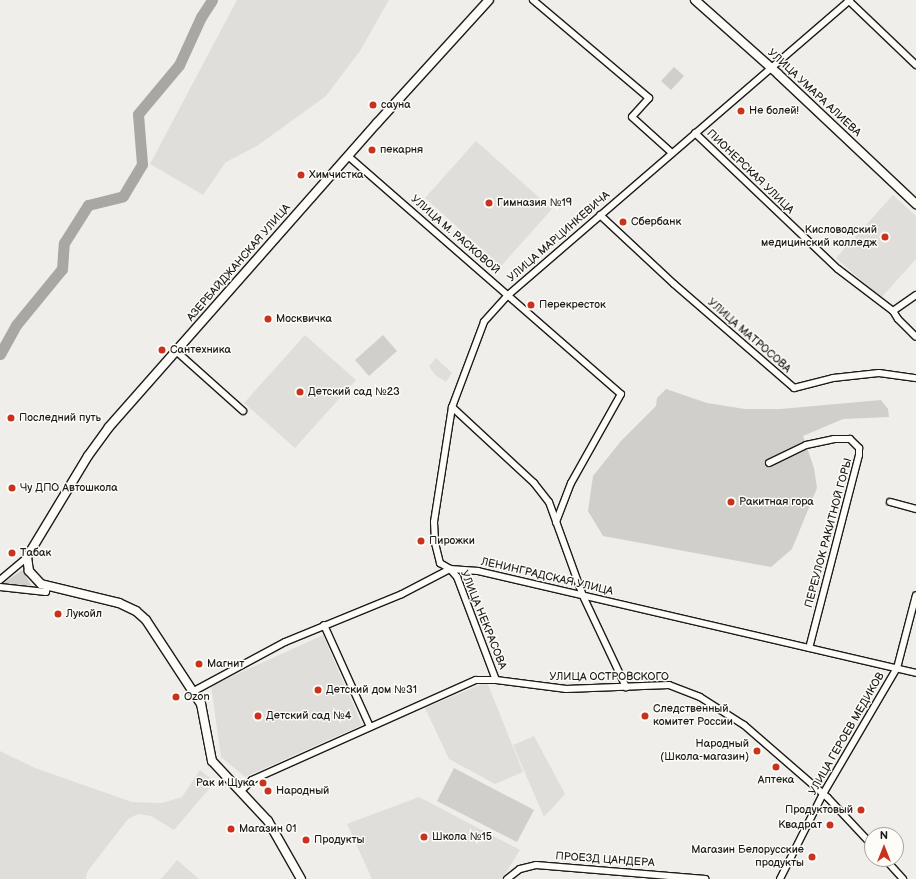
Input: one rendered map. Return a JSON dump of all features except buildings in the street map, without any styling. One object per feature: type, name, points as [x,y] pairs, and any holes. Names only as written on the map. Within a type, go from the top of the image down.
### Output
[{"type":"main road","name":"АЗЕРБАЙДЖАНСКАЯ УЛИЦА","points":[[27,557],[92,450],[176,351],[348,156],[489,0]]},
{"type":"main road","name":"УЛИЦА УМАРА АЛИЕВА","points":[[695,0],[772,68],[916,204]]},
{"type":"main road","points":[[27,557],[29,571],[34,578],[47,587],[103,599],[136,611],[158,636],[194,691],[204,715],[212,761],[242,790],[274,828],[301,879]]},
{"type":"street","points":[[533,0],[649,98],[632,117],[672,153]]},
{"type":"street","points":[[849,0],[916,65]]},
{"type":"street","name":"УЛИЦА МАРЦИНКЕВИЧА","points":[[450,569],[440,563],[438,558],[434,522],[452,407],[484,322],[508,295],[849,0]]},
{"type":"street","name":"ПИОНЕРСКАЯ УЛИЦА","points":[[695,133],[838,269],[893,311],[898,319],[916,336]]},
{"type":"street","name":"УЛИЦА М. РАСКОВОЙ","points":[[348,156],[621,394],[571,484],[556,522]]},
{"type":"street","name":"УЛИЦА МАТРОСОВА","points":[[600,215],[674,284],[794,388],[833,378],[879,373],[916,378]]},
{"type":"street","points":[[893,311],[916,295]]},
{"type":"street","points":[[176,351],[243,411]]},
{"type":"street","points":[[452,407],[534,483],[549,502],[583,596],[626,687]]},
{"type":"street","name":"ПЕРЕУЛОК РАКИТНОЙ ГОРЫ","points":[[769,463],[806,445],[834,439],[850,439],[859,448],[859,455],[809,648]]},
{"type":"street","points":[[890,502],[916,509]]},
{"type":"street","points":[[0,580],[27,557]]},
{"type":"street","points":[[194,691],[324,625],[402,594],[450,569]]},
{"type":"street","name":"ЛЕНИНГРАДСКАЯ УЛИЦА","points":[[450,569],[478,571],[916,673]]},
{"type":"street","name":"УЛИЦА НЕКРАСОВА","points":[[450,569],[457,577],[496,680]]},
{"type":"street","points":[[0,587],[46,592],[47,587]]},
{"type":"street","name":"УЛИЦА ГЕРОЕВ МЕДИКОВ","points":[[780,879],[823,794],[897,668],[916,595]]},
{"type":"street","points":[[324,625],[370,727]]},
{"type":"street","name":"УЛИЦА ОСТРОВСКОГО","points":[[242,790],[252,780],[476,680],[496,680],[566,689],[669,685],[700,696],[744,725],[823,794],[864,837]]},
{"type":"street","name":"ПРОЕЗД ЦАНДЕРА","points":[[507,879],[520,868],[536,865],[705,879]]},
{"type":"street","points":[[892,867],[903,879]]},
{"type":"shaded area","points":[[237,0],[389,0],[360,51],[326,96],[257,146],[226,162],[203,195],[150,164]]},
{"type":"shaded area","points":[[674,67],[684,76],[671,90],[661,81]]},
{"type":"shaded area","name":"Гимназия №19","points":[[476,141],[552,209],[501,266],[425,198]]},
{"type":"shaded area","name":"Кисловодский медицинский колледж","points":[[893,195],[916,216],[916,259],[881,298],[836,258]]},
{"type":"shaded area","name":"Детский сад №23","points":[[305,335],[356,380],[295,448],[244,403]]},
{"type":"shaded area","points":[[383,335],[397,351],[369,376],[355,360]]},
{"type":"shaded area","points":[[436,358],[452,373],[446,382],[435,375],[429,366]]},
{"type":"shaded area","points":[[666,389],[707,403],[745,409],[780,409],[881,400],[888,409],[889,417],[843,419],[803,436],[814,468],[817,488],[792,549],[771,567],[603,536],[588,511],[593,476],[621,441],[656,406],[657,398]]},
{"type":"shaded area","points":[[22,570],[33,588],[5,585],[5,582]]},
{"type":"shaded area","name":"Детский сад №4","points":[[323,635],[362,725],[245,777],[221,757],[211,686]]},
{"type":"shaded area","points":[[487,682],[523,772],[495,784],[449,759],[425,708]]},
{"type":"shaded area","points":[[534,736],[565,794],[544,817],[513,745]]},
{"type":"shaded area","points":[[0,751],[35,768],[132,802],[162,803],[182,797],[200,770],[215,782],[174,830],[151,816],[138,814],[128,819],[87,872],[86,879],[0,879]]},
{"type":"shaded area","points":[[454,768],[534,810],[517,842],[437,801]]},
{"type":"shaded area","name":"Школа №15","points":[[419,797],[520,850],[502,879],[372,879],[347,824]]},
{"type":"shaded area","points":[[177,860],[199,879],[161,879]]},
{"type":"waterway","points":[[0,354],[16,325],[62,269],[64,243],[88,205],[123,196],[142,164],[138,114],[179,65],[201,17],[212,0]]},
{"type":"place","name":"сауна","points":[[373,105]]},
{"type":"place","name":"Не болей!","points":[[741,111]]},
{"type":"place","name":"пекарня","points":[[372,150]]},
{"type":"place","name":"Химчистка","points":[[301,175]]},
{"type":"place","name":"Гимназия №19","points":[[489,203]]},
{"type":"place","name":"Сбербанк","points":[[623,222]]},
{"type":"place","name":"Кисловодский медицинский колледж","points":[[885,237]]},
{"type":"place","name":"Перекресток","points":[[531,305]]},
{"type":"place","name":"Москвичка","points":[[268,319]]},
{"type":"place","name":"Сантехника","points":[[162,350]]},
{"type":"place","name":"Детский сад №23","points":[[300,392]]},
{"type":"place","name":"Последний путь","points":[[11,418]]},
{"type":"place","name":"Чу ДПО Автошкола","points":[[12,488]]},
{"type":"place","name":"Ракитная гора","points":[[731,502]]},
{"type":"place","name":"Пирожки","points":[[421,541]]},
{"type":"place","name":"Табак","points":[[12,553]]},
{"type":"place","name":"Лукойл","points":[[58,614]]},
{"type":"place","name":"Магнит","points":[[199,664]]},
{"type":"place","name":"Детский дом №31","points":[[318,690]]},
{"type":"place","name":"Ozon","points":[[176,697]]},
{"type":"place","name":"Детский сад №4","points":[[258,716]]},
{"type":"place","name":"Следственный комитет России","points":[[645,716]]},
{"type":"place","name":"Народный (Школа-магазин)","points":[[757,751]]},
{"type":"place","name":"Аптека","points":[[776,767]]},
{"type":"place","name":"Рак и Щука","points":[[263,783]]},
{"type":"place","name":"Народный","points":[[268,791]]},
{"type":"place","name":"Продуктовый","points":[[861,810]]},
{"type":"place","name":"Квадрат","points":[[830,825]]},
{"type":"place","name":"Магазин 01","points":[[231,829]]},
{"type":"place","name":"Школа №15","points":[[424,837]]},
{"type":"place","name":"Продукты","points":[[306,840]]},
{"type":"place","name":"Магазин Белорусские продукты","points":[[812,857]]}]
